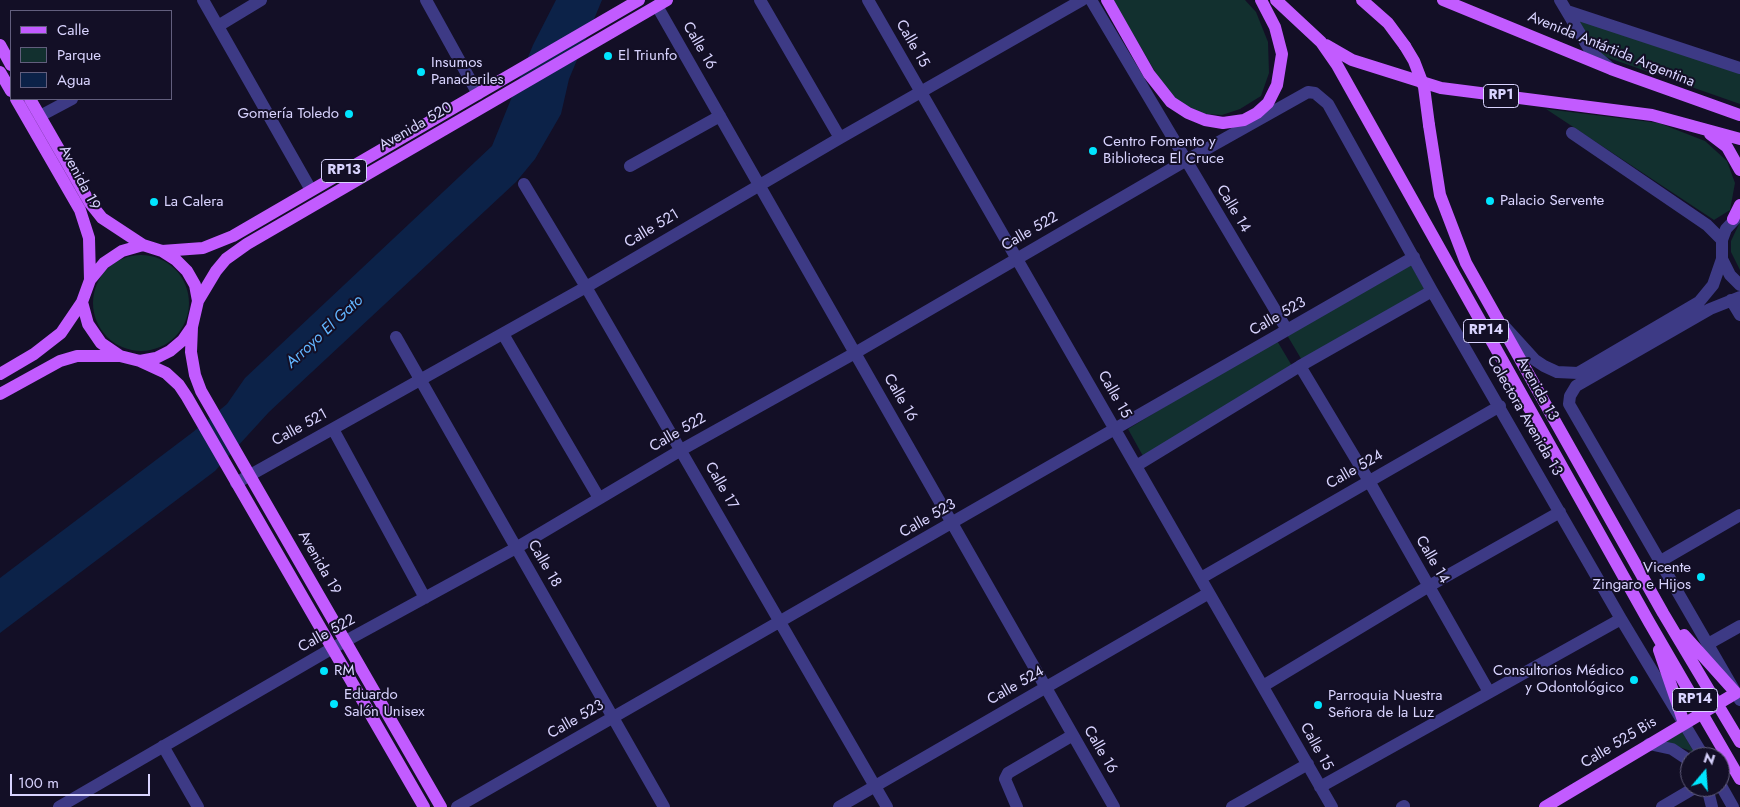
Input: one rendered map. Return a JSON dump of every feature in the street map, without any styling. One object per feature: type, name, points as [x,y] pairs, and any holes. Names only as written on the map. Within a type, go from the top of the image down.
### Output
[{"type":"main road","name":"Avenida 520","points":[[162,252],[203,248],[233,236],[639,0]]},
{"type":"main road","points":[[1107,0],[1149,74],[1171,102],[1205,120],[1223,123],[1244,120],[1257,113],[1268,103],[1277,85],[1282,54],[1275,28],[1261,0]]},
{"type":"main road","name":"Avenida 13","points":[[1276,0],[1321,42],[1337,65],[1649,622],[1740,779]]},
{"type":"main road","name":"Avenida 13","points":[[1362,0],[1388,23],[1414,61],[1424,87],[1440,194],[1458,246],[1495,316],[1664,613],[1740,742]]},
{"type":"main road","name":"Avenida Antártida Argentina","points":[[1443,0],[1611,69],[1740,115]]},
{"type":"main road","name":"Avenida 520","points":[[198,301],[216,270],[226,259],[247,244],[662,3]]},
{"type":"main road","name":"RP1","points":[[1321,42],[1352,60],[1441,88],[1652,115],[1688,123]]},
{"type":"main road","points":[[0,45],[10,63]]},
{"type":"main road","points":[[0,72],[10,89]]},
{"type":"main road","name":"Avenida 19","points":[[17,100],[80,210],[89,238],[90,280]]},
{"type":"main road","name":"Avenida 19","points":[[31,100],[90,203],[102,218],[143,245]]},
{"type":"main road","points":[[1688,123],[1740,139]]},
{"type":"main road","points":[[1688,123],[1720,141],[1732,154],[1740,170]]},
{"type":"main road","points":[[1737,216],[1740,204]]},
{"type":"main road","points":[[0,374],[34,354],[61,333],[82,302],[90,280],[110,259],[122,251],[143,245]]},
{"type":"main road","name":"RP13","points":[[0,394],[60,361],[77,356],[120,356],[140,360],[156,358],[170,351],[183,340],[192,327],[198,301],[195,285],[187,271],[176,260],[143,245]]},
{"type":"main road","name":"RP13","points":[[82,302],[88,324],[101,343],[120,356]]},
{"type":"main road","name":"Avenida 19","points":[[192,327],[191,352],[195,375],[201,391],[441,807]]},
{"type":"main road","points":[[140,360],[166,373],[179,385],[424,807]]},
{"type":"main road","points":[[1664,613],[1738,697]]},
{"type":"main road","points":[[1649,622],[1684,723]]},
{"type":"main road","name":"Calle 525 Bis","points":[[1545,807],[1684,723],[1719,704],[1738,697]]},
{"type":"street","points":[[203,0],[311,190]]},
{"type":"street","points":[[218,26],[261,0]]},
{"type":"street","points":[[426,0],[478,94]]},
{"type":"street","points":[[760,0],[840,138]]},
{"type":"street","name":"Calle 15","points":[[868,0],[1332,807]]},
{"type":"street","name":"Calle 521","points":[[236,483],[504,334],[840,138],[1082,0]]},
{"type":"street","name":"Calle 14","points":[[1091,0],[1287,330]]},
{"type":"street","name":"Calle 16","points":[[662,3],[720,116],[1114,807]]},
{"type":"street","points":[[1563,6],[1591,52],[1611,69]]},
{"type":"street","name":"Avenida Antártida Argentina","points":[[1563,6],[1740,68]]},
{"type":"street","name":"Calle 522","points":[[59,807],[346,641],[516,548],[681,450],[855,353],[1185,161],[1308,92],[1315,93]]},
{"type":"street","name":"Colectora Avenida 13","points":[[1315,93],[1328,104],[1432,291],[1500,406],[1621,619],[1698,747]]},
{"type":"street","points":[[40,116],[70,100]]},
{"type":"street","points":[[630,166],[720,116]]},
{"type":"street","points":[[1572,133],[1707,225],[1722,240]]},
{"type":"street","name":"Calle 17","points":[[524,184],[781,621],[887,807]]},
{"type":"street","points":[[1495,316],[1535,360],[1557,372],[1578,373],[1699,302],[1713,285],[1722,259],[1722,240],[1737,216]]},
{"type":"street","name":"Calle 523","points":[[457,807],[1414,257]]},
{"type":"street","points":[[1722,259],[1730,275],[1740,285]]},
{"type":"street","points":[[1136,466],[1300,366],[1432,291]]},
{"type":"street","points":[[1738,697],[1571,410],[1570,396],[1576,386],[1710,309],[1735,298],[1740,315]]},
{"type":"street","points":[[504,334],[599,498]]},
{"type":"street","name":"Calle 18","points":[[396,337],[664,807]]},
{"type":"street","name":"Calle 14","points":[[1300,366],[1369,481],[1489,692]]},
{"type":"street","name":"Calle 524","points":[[1201,578],[1500,406]]},
{"type":"street","points":[[333,428],[425,598]]},
{"type":"street","points":[[1263,686],[1429,586],[1560,512]]},
{"type":"street","points":[[1659,562],[1740,515]]},
{"type":"street","name":"Calle 524","points":[[839,807],[1209,593]]},
{"type":"street","points":[[1320,787],[1621,619]]},
{"type":"street","points":[[1708,644],[1740,626]]},
{"type":"street","points":[[1016,807],[1004,779],[1008,773],[1073,735]]},
{"type":"street","points":[[1649,744],[1672,749],[1680,754]]},
{"type":"street","points":[[163,746],[198,807]]},
{"type":"street","points":[[1232,807],[1308,764]]},
{"type":"street","points":[[1662,807],[1680,796]]},
{"type":"green space","points":[[1113,0],[1245,0],[1256,12],[1268,42],[1269,73],[1261,96],[1240,109],[1222,115],[1204,114],[1177,101],[1160,80]]},
{"type":"green space","points":[[1567,11],[1740,70],[1740,104],[1603,56]]},
{"type":"green space","points":[[1546,109],[1659,123],[1705,141],[1727,161],[1735,183],[1730,210],[1714,220]]},
{"type":"green space","points":[[1740,222],[1740,270],[1731,252],[1731,241]]},
{"type":"green space","points":[[141,255],[159,259],[175,269],[185,285],[189,303],[185,321],[175,337],[159,347],[141,351],[123,347],[107,337],[97,321],[93,303],[97,285],[107,269],[123,259]]},
{"type":"green space","points":[[1410,263],[1425,290],[1303,362],[1287,335]]},
{"type":"green space","points":[[1276,339],[1292,366],[1143,456],[1128,429]]},
{"type":"green space","points":[[1682,732],[1691,747],[1680,747],[1664,742]]},
{"type":"water","name":"Arroyo El Gato","points":[[556,0],[602,0],[569,79],[561,114],[535,159],[516,182],[269,412],[215,471],[0,633],[0,578],[193,432],[227,404],[245,378],[492,146],[533,45]]},
{"type":"place","name":"El Triunfo","points":[[608,56]]},
{"type":"place","name":"Insumos Panaderiles","points":[[421,72]]},
{"type":"place","name":"Gomería Toledo","points":[[349,114]]},
{"type":"place","name":"Centro Fomento y Biblioteca El Cruce","points":[[1093,151]]},
{"type":"place","name":"Palacio Servente","points":[[1490,201]]},
{"type":"place","name":"La Calera","points":[[154,202]]},
{"type":"place","name":"Vicente Zingaro e Hijos","points":[[1701,577]]},
{"type":"place","name":"RM","points":[[324,671]]},
{"type":"place","name":"Consultorios Médico y Odontológico","points":[[1634,680]]},
{"type":"place","name":"Eduardo Salón Unisex","points":[[334,704]]},
{"type":"place","name":"Parroquia Nuestra Señora de la Luz","points":[[1318,705]]}]
